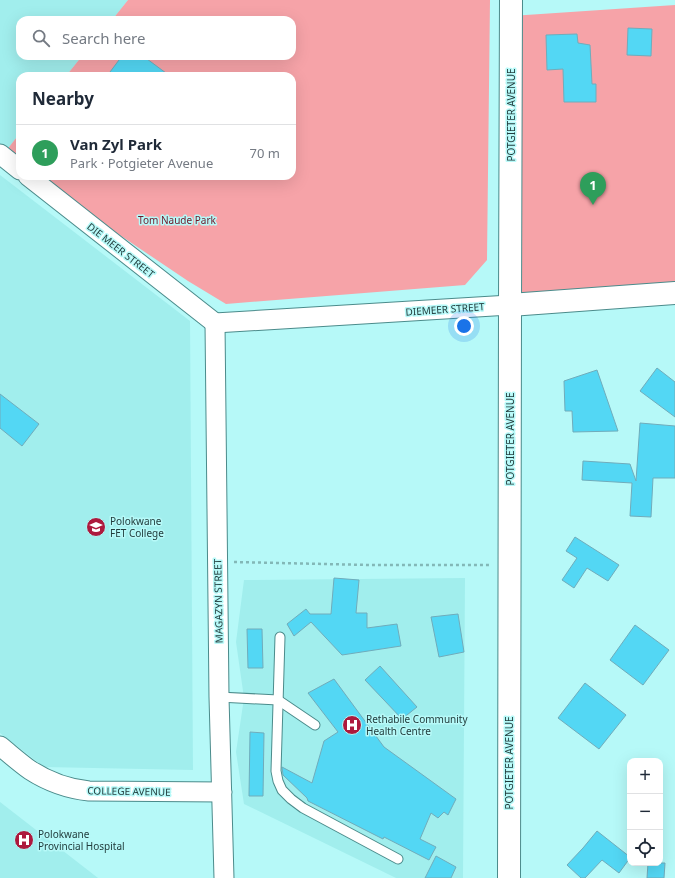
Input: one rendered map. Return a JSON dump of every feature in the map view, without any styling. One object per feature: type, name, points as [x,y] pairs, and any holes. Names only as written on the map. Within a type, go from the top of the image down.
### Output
[{"type":"street","name":"POTGIETER AVENUE","points":[[509,878],[511,0]]},
{"type":"street","points":[[0,154],[16,167]]},
{"type":"street","name":"DIE MEER STREET","points":[[33,180],[215,323]]},
{"type":"street","name":"DIEMEER STREET","points":[[215,323],[510,305],[675,293]]},
{"type":"street","name":"MAGAZYN STREET","points":[[215,323],[224,878]]},
{"type":"street","name":"COLLEGE AVENUE","points":[[0,746],[30,770],[60,784],[80,790],[222,792]]},
{"type":"lane","points":[[280,637],[276,771],[278,781],[286,794],[303,808],[398,859]]},
{"type":"lane","points":[[220,697],[278,700],[315,725]]},
{"type":"path","points":[[218,562],[369,565],[509,565]]},
{"type":"shaded area","points":[[0,0],[128,0],[115,16],[16,16],[16,60],[79,60],[69,72],[16,72],[16,138],[2,156],[0,154]]},
{"type":"shaded area","name":"Polokwane FET College","points":[[0,175],[190,321],[193,770],[44,767],[0,733]]},
{"type":"shaded area","name":"Rethabile Community Health Centre","points":[[465,578],[463,878],[396,878],[244,804],[236,752],[244,698],[236,642],[244,580]]},
{"type":"shaded area","name":"Polokwane Provincial Hospital","points":[[0,802],[98,878],[0,878]]},
{"type":"green space","name":"Tom Naude Park","points":[[128,0],[490,0],[487,260],[465,285],[226,304],[188,281],[38,180],[296,180],[296,72],[69,72],[79,60],[296,60],[296,16],[115,16]]},
{"type":"green space","points":[[675,5],[675,293],[510,305],[511,16]]},
{"type":"green space","points":[[16,138],[16,165],[2,156]]},
{"type":"building","points":[[628,28],[652,29],[651,56],[627,55]]},
{"type":"building","points":[[577,34],[578,43],[590,45],[592,84],[596,84],[596,102],[564,102],[563,69],[547,70],[546,35]]},
{"type":"building","points":[[119,60],[148,60],[165,72],[110,72]]},
{"type":"building","points":[[657,368],[675,382],[675,417],[640,391]]},
{"type":"building","points":[[597,370],[618,431],[573,432],[572,411],[565,411],[564,381]]},
{"type":"building","points":[[0,394],[39,424],[22,446],[0,428]]},
{"type":"building","points":[[640,423],[675,426],[675,478],[653,478],[651,517],[630,516],[632,483],[582,480],[583,461],[630,464],[636,481]]},
{"type":"building","points":[[575,537],[619,565],[608,581],[587,568],[574,588],[562,580],[577,558],[566,551]]},
{"type":"building","points":[[334,578],[359,580],[356,613],[367,613],[367,628],[397,624],[401,646],[342,655],[311,622],[294,636],[287,624],[306,609],[310,614],[331,614]]},
{"type":"building","points":[[458,614],[464,652],[439,657],[431,617]]},
{"type":"building","points":[[635,625],[669,650],[643,685],[610,660]]},
{"type":"building","points":[[247,629],[262,629],[263,668],[248,668]]},
{"type":"building","points":[[380,666],[417,707],[402,719],[365,680]]},
{"type":"building","points":[[334,679],[384,747],[456,799],[448,815],[444,812],[438,818],[431,813],[420,839],[436,847],[429,860],[384,837],[383,839],[308,801],[307,798],[283,775],[282,767],[312,783],[324,741],[338,732],[308,693]]},
{"type":"building","points":[[585,683],[626,715],[599,749],[558,718]]},
{"type":"building","points":[[250,732],[264,733],[263,796],[249,796]]},
{"type":"building","points":[[597,831],[627,855],[627,862],[619,873],[602,860],[585,878],[581,878],[567,865]]},
{"type":"building","points":[[436,856],[456,867],[451,878],[425,878]]},
{"type":"building","points":[[663,863],[665,863],[664,878],[647,878],[648,866],[663,866]]},
{"type":"place","name":"Van Zyl Park","points":[[593,205]]},
{"type":"place","name":"Polokwane FET College","points":[[96,527]]},
{"type":"place","name":"Rethabile Community Health Centre","points":[[352,725]]},
{"type":"place","name":"Polokwane Provincial Hospital","points":[[24,840]]}]
